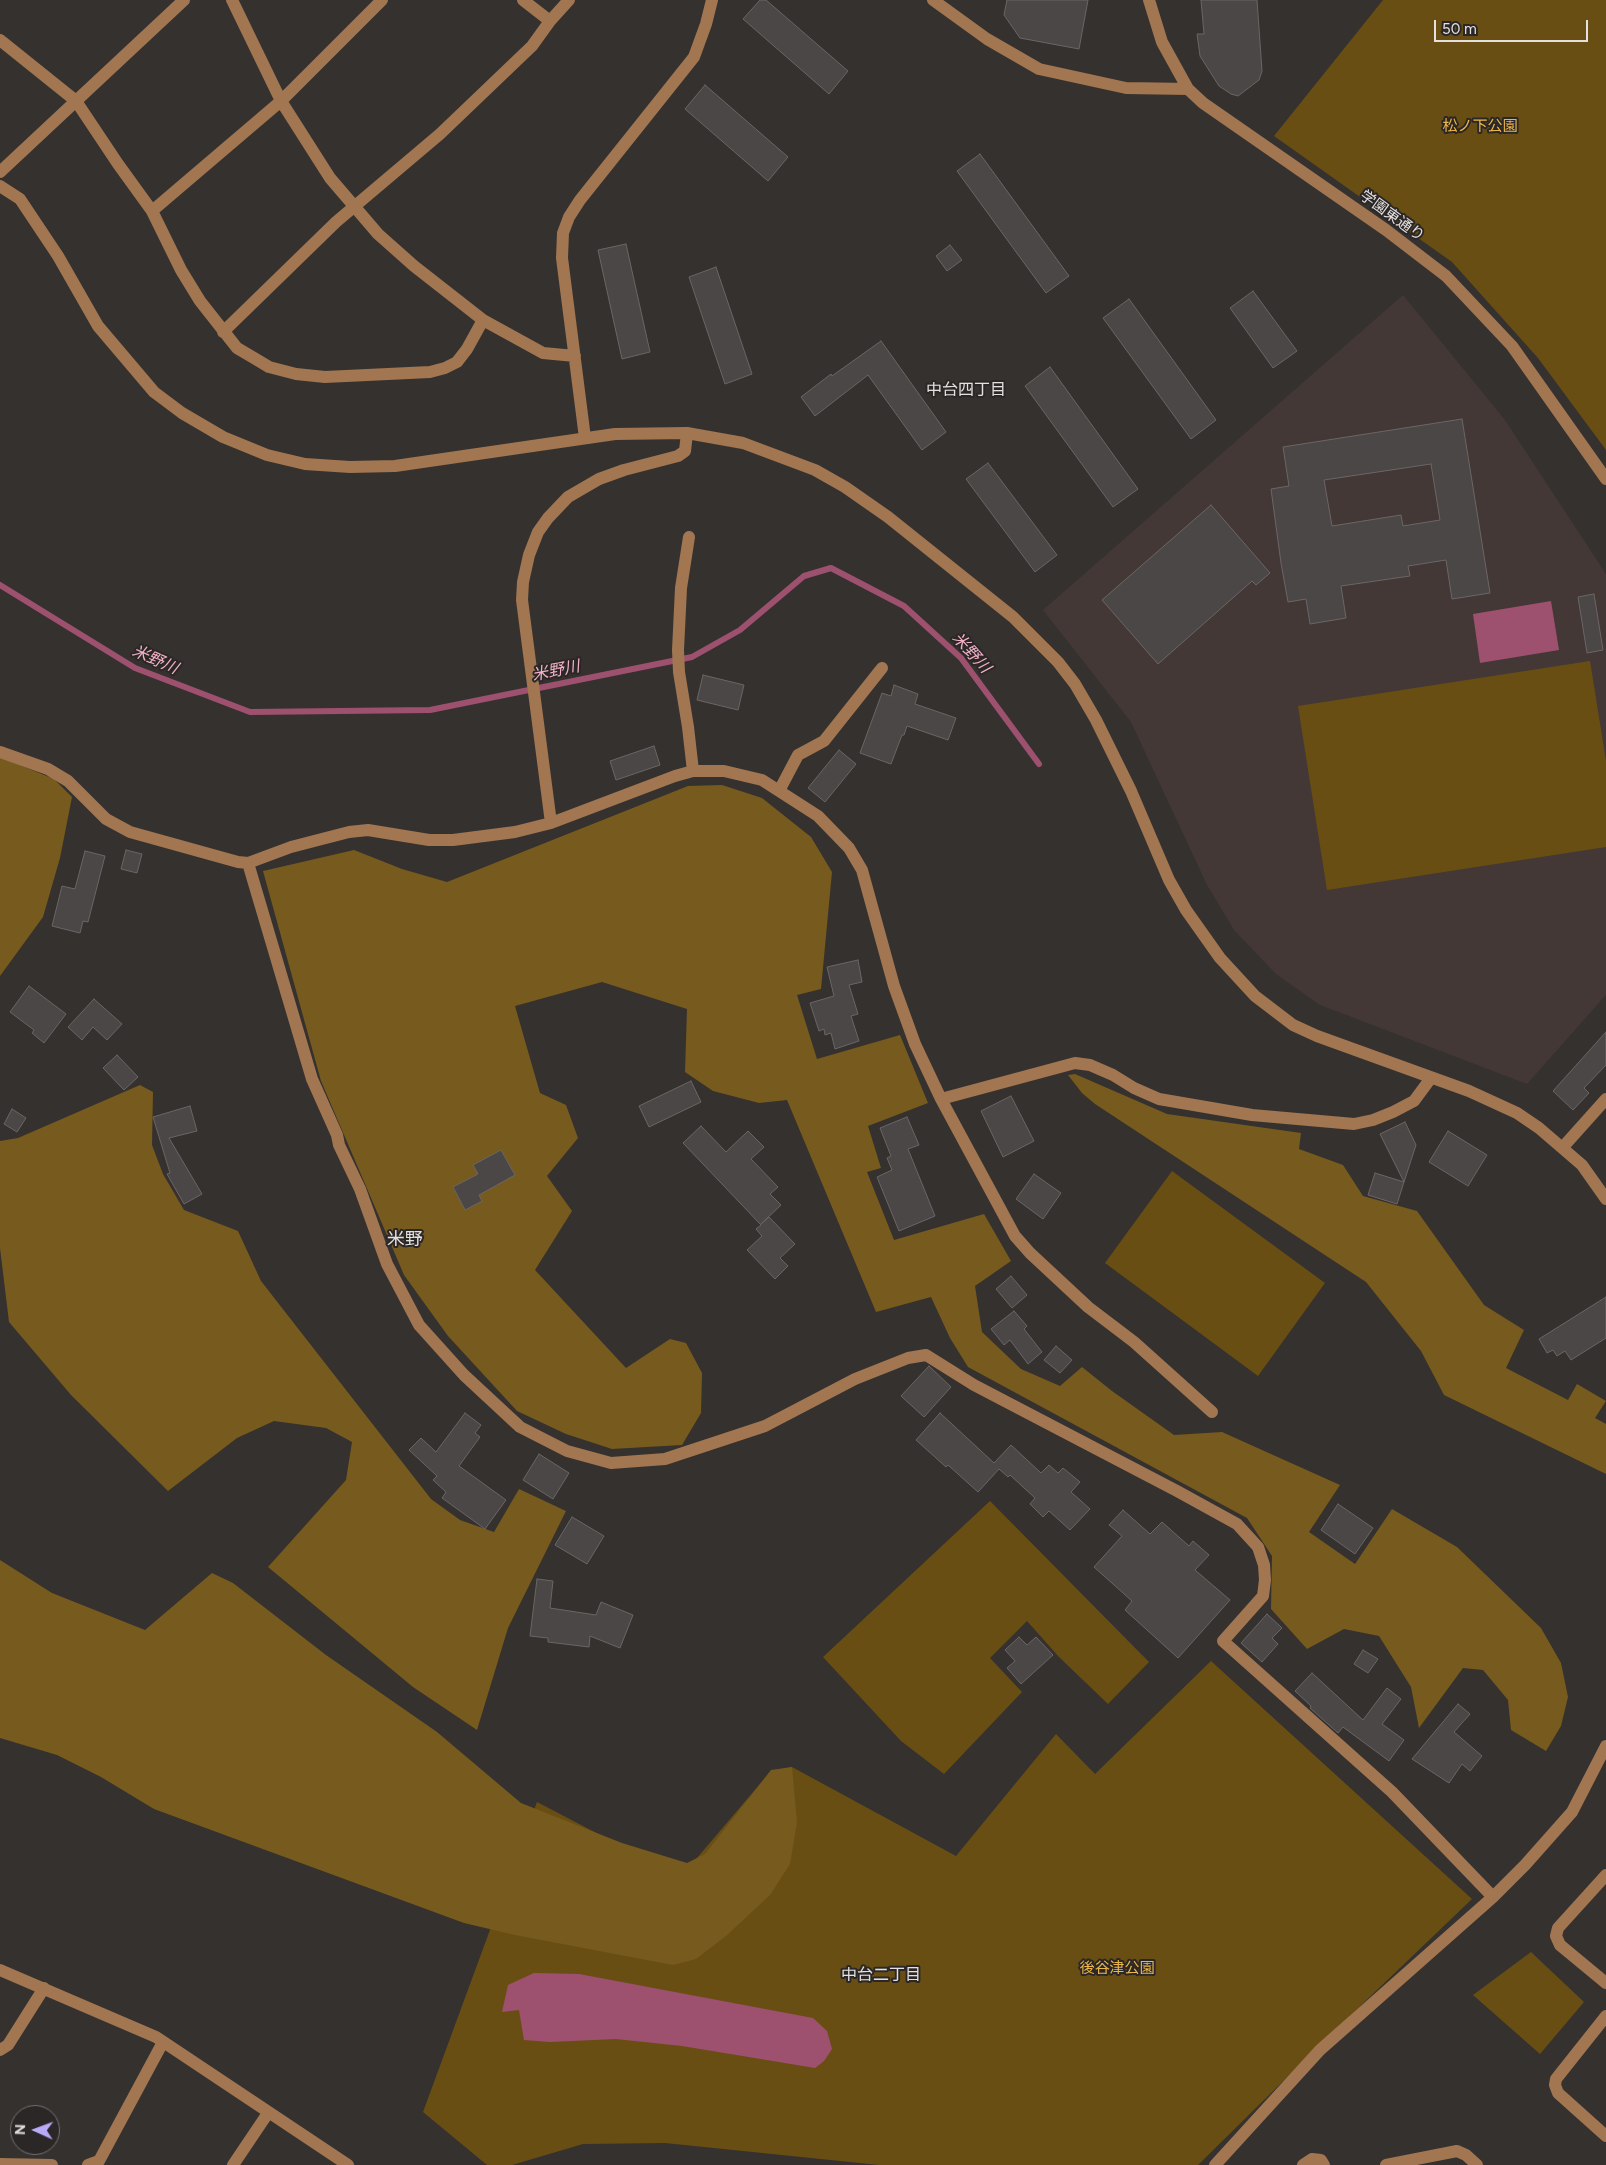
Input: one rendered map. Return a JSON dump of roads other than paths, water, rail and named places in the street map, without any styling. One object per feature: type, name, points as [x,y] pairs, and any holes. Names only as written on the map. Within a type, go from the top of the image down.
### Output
[{"type":"street","points":[[0,172],[184,0]]},
{"type":"street","points":[[232,0],[281,101],[330,178],[378,234],[414,266],[483,320],[543,353],[575,356]]},
{"type":"street","points":[[152,211],[281,101],[369,5],[382,0]]},
{"type":"street","points":[[523,0],[550,21]]},
{"type":"street","points":[[223,332],[336,222],[440,134],[532,46],[550,21],[569,0]]},
{"type":"street","points":[[585,438],[562,258],[562,233],[569,217],[580,200],[694,57],[706,24],[712,0]]},
{"type":"street","points":[[932,0],[987,39],[1038,69],[1126,88],[1188,89]]},
{"type":"street","name":"学園東通り","points":[[1149,0],[1162,42],[1188,89],[1203,103],[1386,230],[1446,276],[1512,346],[1606,479]]},
{"type":"street","points":[[0,40],[76,101],[152,211],[181,270],[200,301],[237,348],[269,367],[296,374],[325,377],[430,372],[457,362],[467,349],[483,320]]},
{"type":"street","points":[[0,186],[20,199],[58,256],[98,326],[148,386],[182,414],[223,437],[268,455],[305,464],[350,467],[395,466],[585,438],[633,434],[687,433],[743,443],[815,470],[837,482],[888,516],[1012,618],[1058,662],[1096,720],[1131,791],[1169,880],[1200,933],[1220,958],[1256,996],[1294,1025],[1317,1036],[1495,1102],[1539,1128],[1562,1147],[1582,1165],[1606,1199]]},
{"type":"street","points":[[550,823],[522,600],[523,582],[529,555],[538,532],[548,518],[568,497],[599,478],[678,456],[685,451],[687,433]]},
{"type":"street","points":[[689,537],[681,588],[678,650],[679,672],[693,771]]},
{"type":"street","points":[[779,791],[798,755],[824,741],[882,668]]},
{"type":"street","points":[[0,752],[48,769],[68,781],[106,819],[130,832],[238,862],[248,863],[291,847],[349,832],[368,830],[429,840],[453,840],[515,832],[550,823],[693,771],[724,771],[762,780],[818,816],[849,848],[862,870],[894,986],[915,1044],[941,1099],[1020,1242],[1088,1307],[1134,1342],[1212,1412]]},
{"type":"street","points":[[248,863],[312,1079],[360,1189],[387,1264],[419,1325],[464,1375],[520,1427],[567,1451],[611,1463],[665,1459],[765,1426],[855,1379],[908,1358],[926,1355],[974,1385],[1237,1524],[1258,1547],[1264,1565],[1265,1580],[1263,1596],[1223,1641],[1392,1792],[1492,1897]]},
{"type":"street","points":[[941,1099],[1075,1063],[1090,1065],[1159,1099],[1252,1115],[1354,1124],[1393,1112],[1414,1101],[1424,1090],[1431,1078]]},
{"type":"street","points":[[1562,1147],[1606,1099]]},
{"type":"street","points":[[1215,2165],[1320,2050],[1526,1866],[1572,1812],[1606,1746]]},
{"type":"street","points":[[1606,1875],[1558,1928],[1556,1936],[1560,1944],[1606,1983]]},
{"type":"street","points":[[0,1970],[163,2042],[348,2165]]},
{"type":"street","points":[[0,2050],[8,2045],[44,1988]]},
{"type":"street","points":[[1606,2016],[1556,2079],[1558,2093],[1606,2136]]},
{"type":"street","points":[[88,2165],[99,2161],[163,2042]]},
{"type":"street","points":[[233,2165],[268,2113]]},
{"type":"street","points":[[1386,2165],[1457,2151],[1466,2155],[1477,2165]]},
{"type":"street","points":[[1303,2165],[1312,2159],[1321,2160],[1324,2165]]},
{"type":"street","points":[[1,2164],[52,2165]]},
{"type":"waterway","name":"米野川","points":[[0,585],[135,668],[250,712],[430,710],[692,657],[740,630],[804,576],[831,568],[904,606],[961,658],[1039,764]]},
{"type":"district","name":"中台四丁目","points":[[966,390]]},
{"type":"district","name":"米野","points":[[405,1240]]},
{"type":"district","name":"中台二丁目","points":[[881,1975]]},
{"type":"park label","name":"松ノ下公園","points":[[1480,127]]},
{"type":"park label","name":"後谷津公園","points":[[1117,1969]]}]
